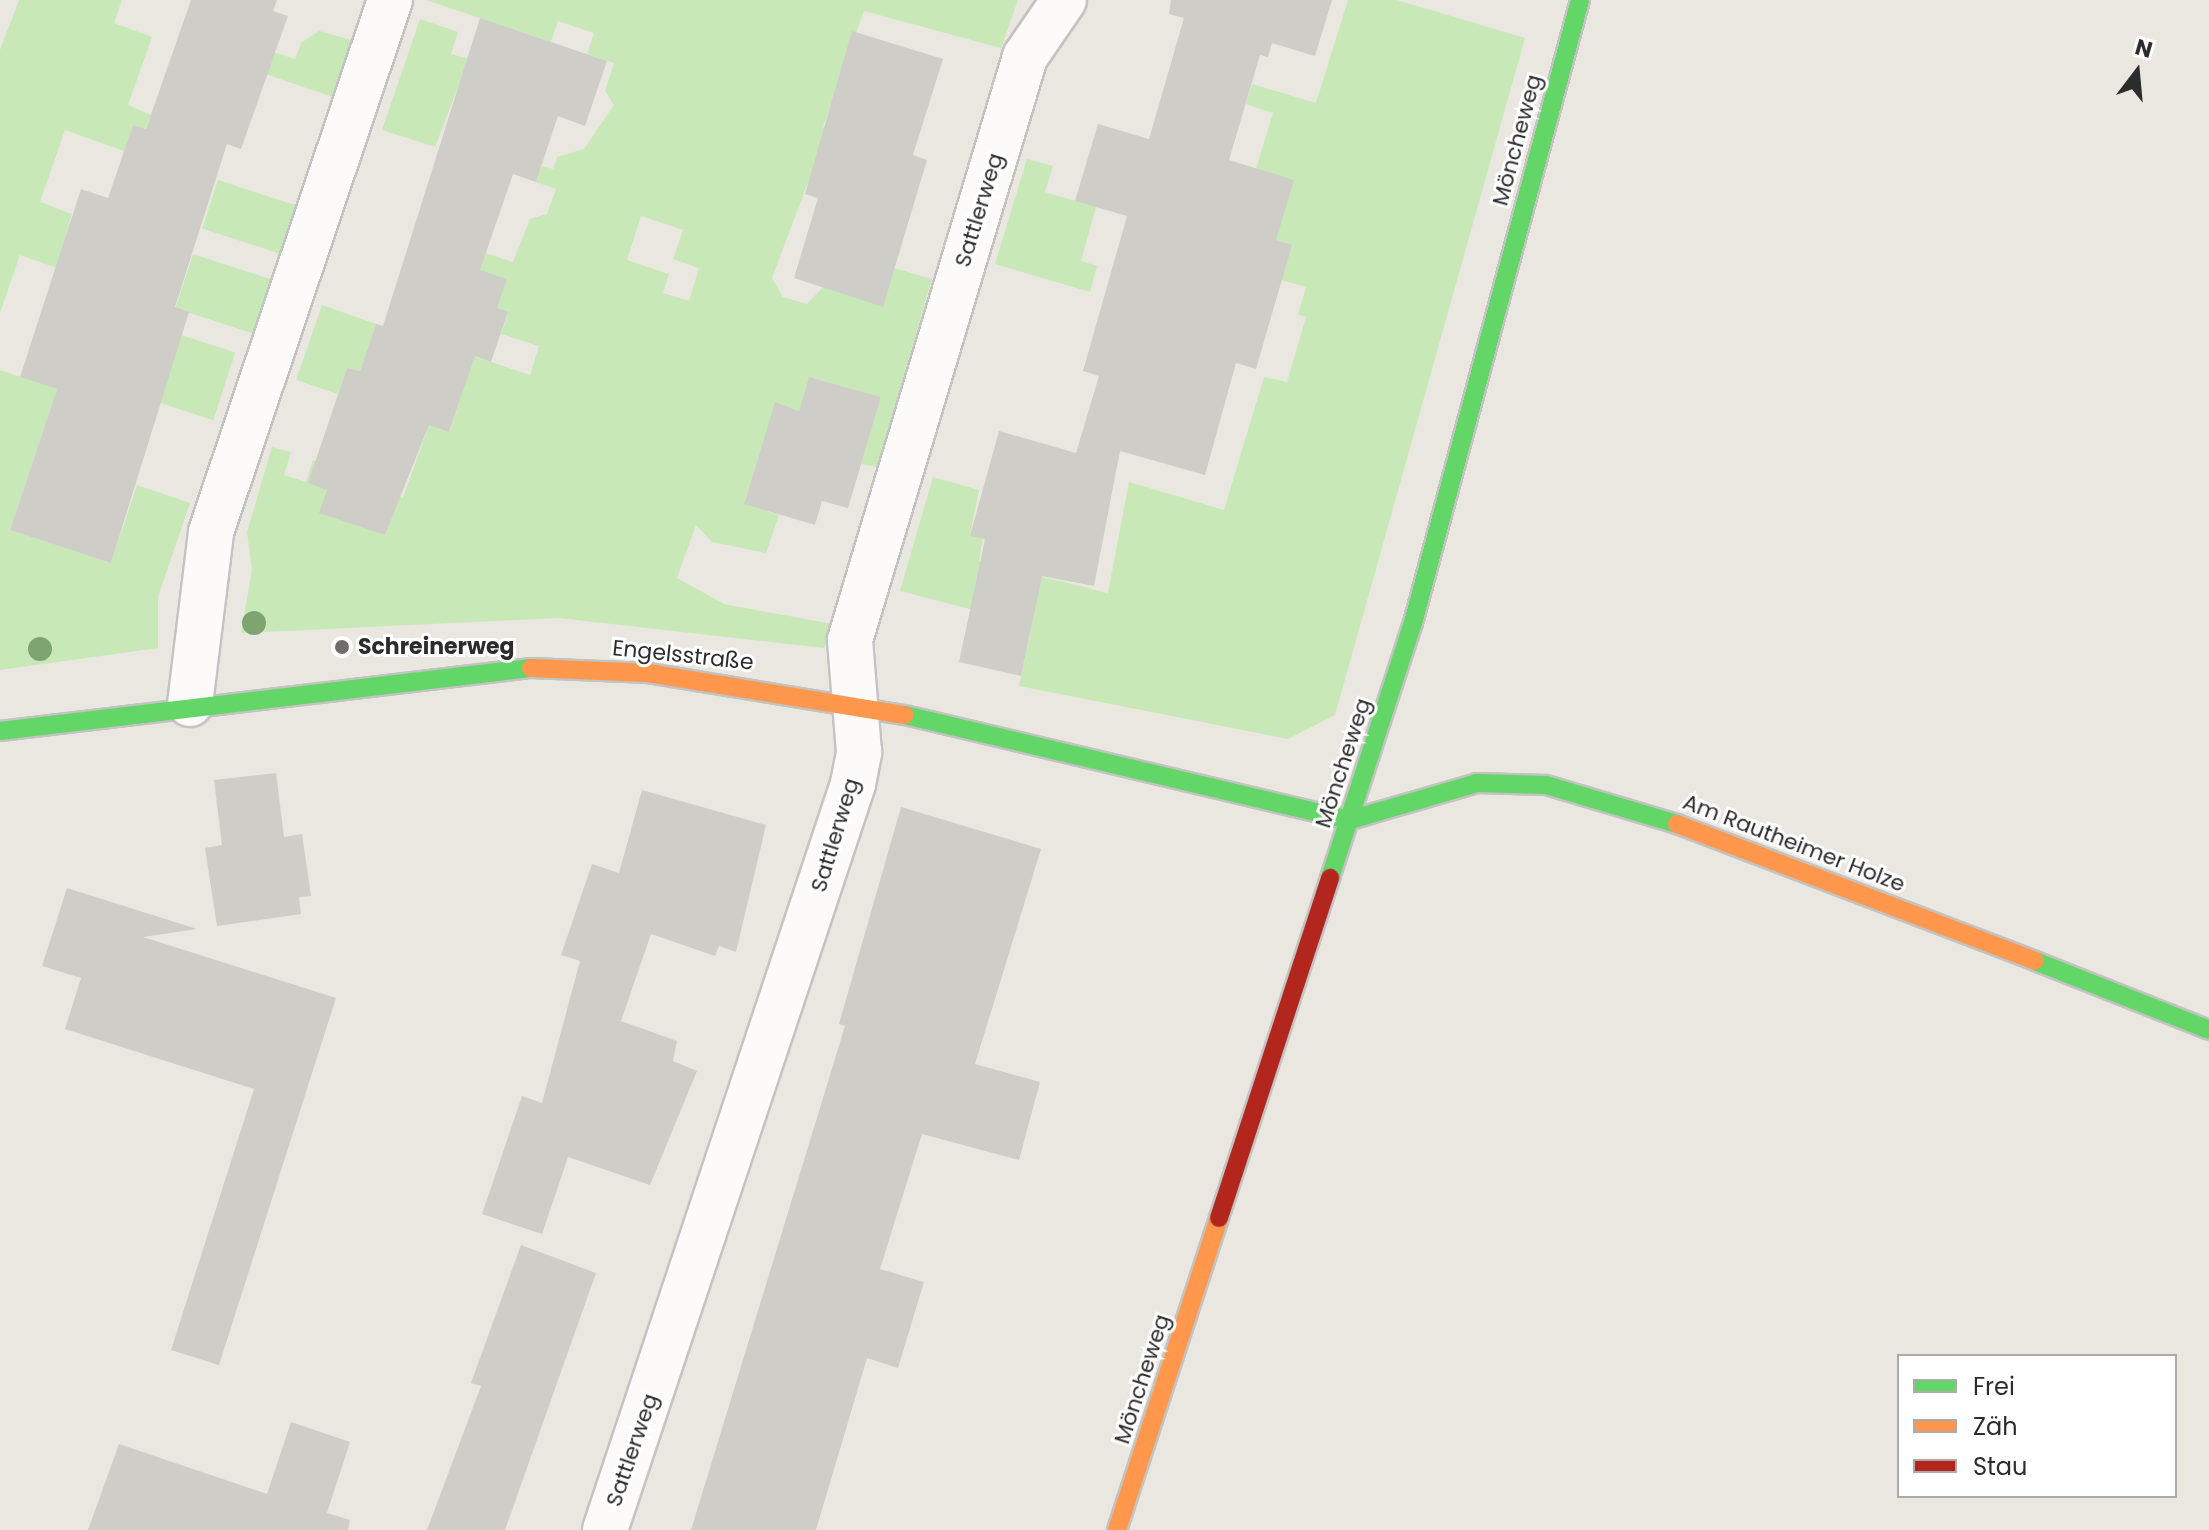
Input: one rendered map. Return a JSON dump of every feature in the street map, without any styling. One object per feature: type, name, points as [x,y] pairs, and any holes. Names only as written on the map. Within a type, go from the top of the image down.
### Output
[{"type":"street","points":[[190,704],[211,532],[390,0]]},
{"type":"street","name":"Sattlerweg","points":[[605,1530],[853,784],[859,752],[852,703],[850,640],[1025,57],[1064,0]]},
{"type":"street","name":"Möncheweg","points":[[1117,1530],[1413,623],[1580,0]]},
{"type":"street","name":"Engelsstraße","points":[[0,731],[190,704],[531,668],[663,675],[852,703],[1350,820]]},
{"type":"street","name":"Am Rautheimer Holze","points":[[1350,820],[1477,783],[1546,785],[1715,835],[2209,1030]]},
{"type":"green space","points":[[19,0],[122,0],[114,23],[152,37],[128,105],[151,115],[145,129],[133,125],[124,151],[65,130],[40,202],[72,214],[65,238],[112,252],[102,284],[20,255],[0,313],[0,50]]},
{"type":"green space","points":[[426,0],[1018,0],[1001,48],[864,11],[823,127],[860,139],[813,169],[772,278],[783,297],[807,304],[823,287],[894,268],[932,279],[877,467],[861,464],[881,397],[809,377],[799,411],[775,403],[744,503],[779,515],[766,553],[712,542],[696,525],[677,578],[724,604],[832,624],[824,648],[559,618],[241,633],[252,570],[247,532],[272,447],[291,452],[284,475],[306,482],[313,460],[403,498],[429,425],[450,431],[471,366],[452,349],[530,375],[539,346],[501,334],[508,313],[497,308],[506,280],[473,268],[479,251],[513,262],[530,219],[547,214],[556,189],[536,182],[542,166],[553,169],[557,157],[584,149],[614,105],[605,91],[614,63],[587,54],[594,33],[558,21],[551,42]],"holes":[[[641,216],[683,230],[673,259],[699,268],[689,301],[663,293],[669,274],[627,260]]]},
{"type":"green space","points":[[1348,0],[1397,0],[1525,38],[1335,715],[1288,739],[1019,686],[1032,625],[900,591],[933,477],[979,490],[970,535],[983,538],[979,561],[1108,593],[1129,482],[1224,510],[1264,377],[1287,382],[1306,317],[1298,315],[1306,287],[1281,280],[1256,169],[1273,113],[1246,104],[1252,84],[1316,103]]},
{"type":"green space","points":[[420,19],[458,32],[451,54],[469,59],[435,147],[382,130]]},
{"type":"green space","points":[[319,31],[352,40],[333,97],[253,70],[261,48],[295,59],[301,43]]},
{"type":"green space","points":[[1027,159],[1053,166],[1045,192],[1096,207],[1081,261],[1097,266],[1090,292],[995,264]]},
{"type":"green space","points":[[218,180],[299,206],[283,255],[202,229]]},
{"type":"green space","points":[[193,254],[274,280],[256,334],[175,308]]},
{"type":"green space","points":[[322,305],[376,324],[360,371],[347,368],[338,394],[296,380]]},
{"type":"green space","points":[[181,335],[235,353],[213,420],[159,403]]},
{"type":"green space","points":[[0,370],[57,389],[10,530],[111,563],[137,485],[190,503],[158,597],[158,648],[0,670]]},
{"type":"building","points":[[191,0],[277,0],[273,11],[288,16],[241,149],[227,144],[175,307],[189,312],[111,563],[10,530],[57,389],[20,377],[81,189],[108,198],[133,125],[146,129]]},
{"type":"building","points":[[1171,0],[1332,0],[1315,56],[1272,43],[1268,57],[1260,55],[1229,160],[1294,180],[1276,240],[1292,245],[1256,369],[1236,363],[1205,475],[1120,451],[1094,586],[1042,576],[1021,676],[959,662],[985,539],[970,536],[999,431],[1076,453],[1099,376],[1083,371],[1127,216],[1075,201],[1098,124],[1149,139],[1184,18],[1169,14]]},
{"type":"building","points":[[480,18],[607,61],[585,126],[558,116],[536,182],[513,174],[480,270],[507,279],[497,308],[508,312],[491,362],[475,356],[449,432],[429,425],[385,535],[319,513],[327,490],[308,483],[347,368],[360,371],[376,324],[383,326]]},
{"type":"building","points":[[852,31],[943,59],[913,155],[927,160],[883,307],[794,278],[818,198],[805,194]]},
{"type":"building","points":[[809,377],[881,397],[848,508],[822,501],[815,525],[744,504],[775,402],[799,411]]},
{"type":"building","points":[[276,773],[284,837],[302,834],[311,896],[299,897],[301,914],[217,926],[205,848],[222,845],[214,780]]},
{"type":"building","points":[[642,790],[766,825],[736,952],[719,946],[715,956],[651,934],[621,1021],[677,1041],[673,1061],[697,1071],[650,1185],[568,1157],[542,1234],[482,1214],[522,1096],[542,1103],[580,961],[561,955],[592,864],[619,873]]},
{"type":"building","points":[[901,807],[1041,849],[975,1064],[1040,1082],[1019,1160],[922,1134],[880,1269],[924,1282],[898,1368],[867,1358],[816,1530],[691,1530],[845,1026],[839,1024]]},
{"type":"building","points":[[67,888],[197,929],[143,937],[336,998],[219,1365],[171,1350],[254,1089],[65,1029],[81,978],[42,966]]},
{"type":"building","points":[[521,1245],[596,1273],[505,1530],[427,1530],[481,1386],[471,1383]]},
{"type":"building","points":[[291,1422],[350,1442],[327,1513],[350,1520],[348,1530],[88,1530],[119,1444],[267,1494]]},
{"type":"traffic: fast","points":[[1330,878],[1413,623],[1580,0]]},
{"type":"traffic: fast","points":[[0,731],[531,668]]},
{"type":"traffic: fast","points":[[905,715],[1350,820],[1477,783],[1546,785],[1677,824]]},
{"type":"traffic: fast","points":[[2035,961],[2209,1030]]},
{"type":"traffic: slow","points":[[531,668],[648,673],[905,715]]},
{"type":"traffic: slow","points":[[1677,824],[2035,961]]},
{"type":"traffic: slow","points":[[1117,1530],[1219,1218]]},
{"type":"traffic: jam","points":[[1219,1218],[1330,878]]},
{"type":"place","name":"Schreinerweg","points":[[342,647]]}]
